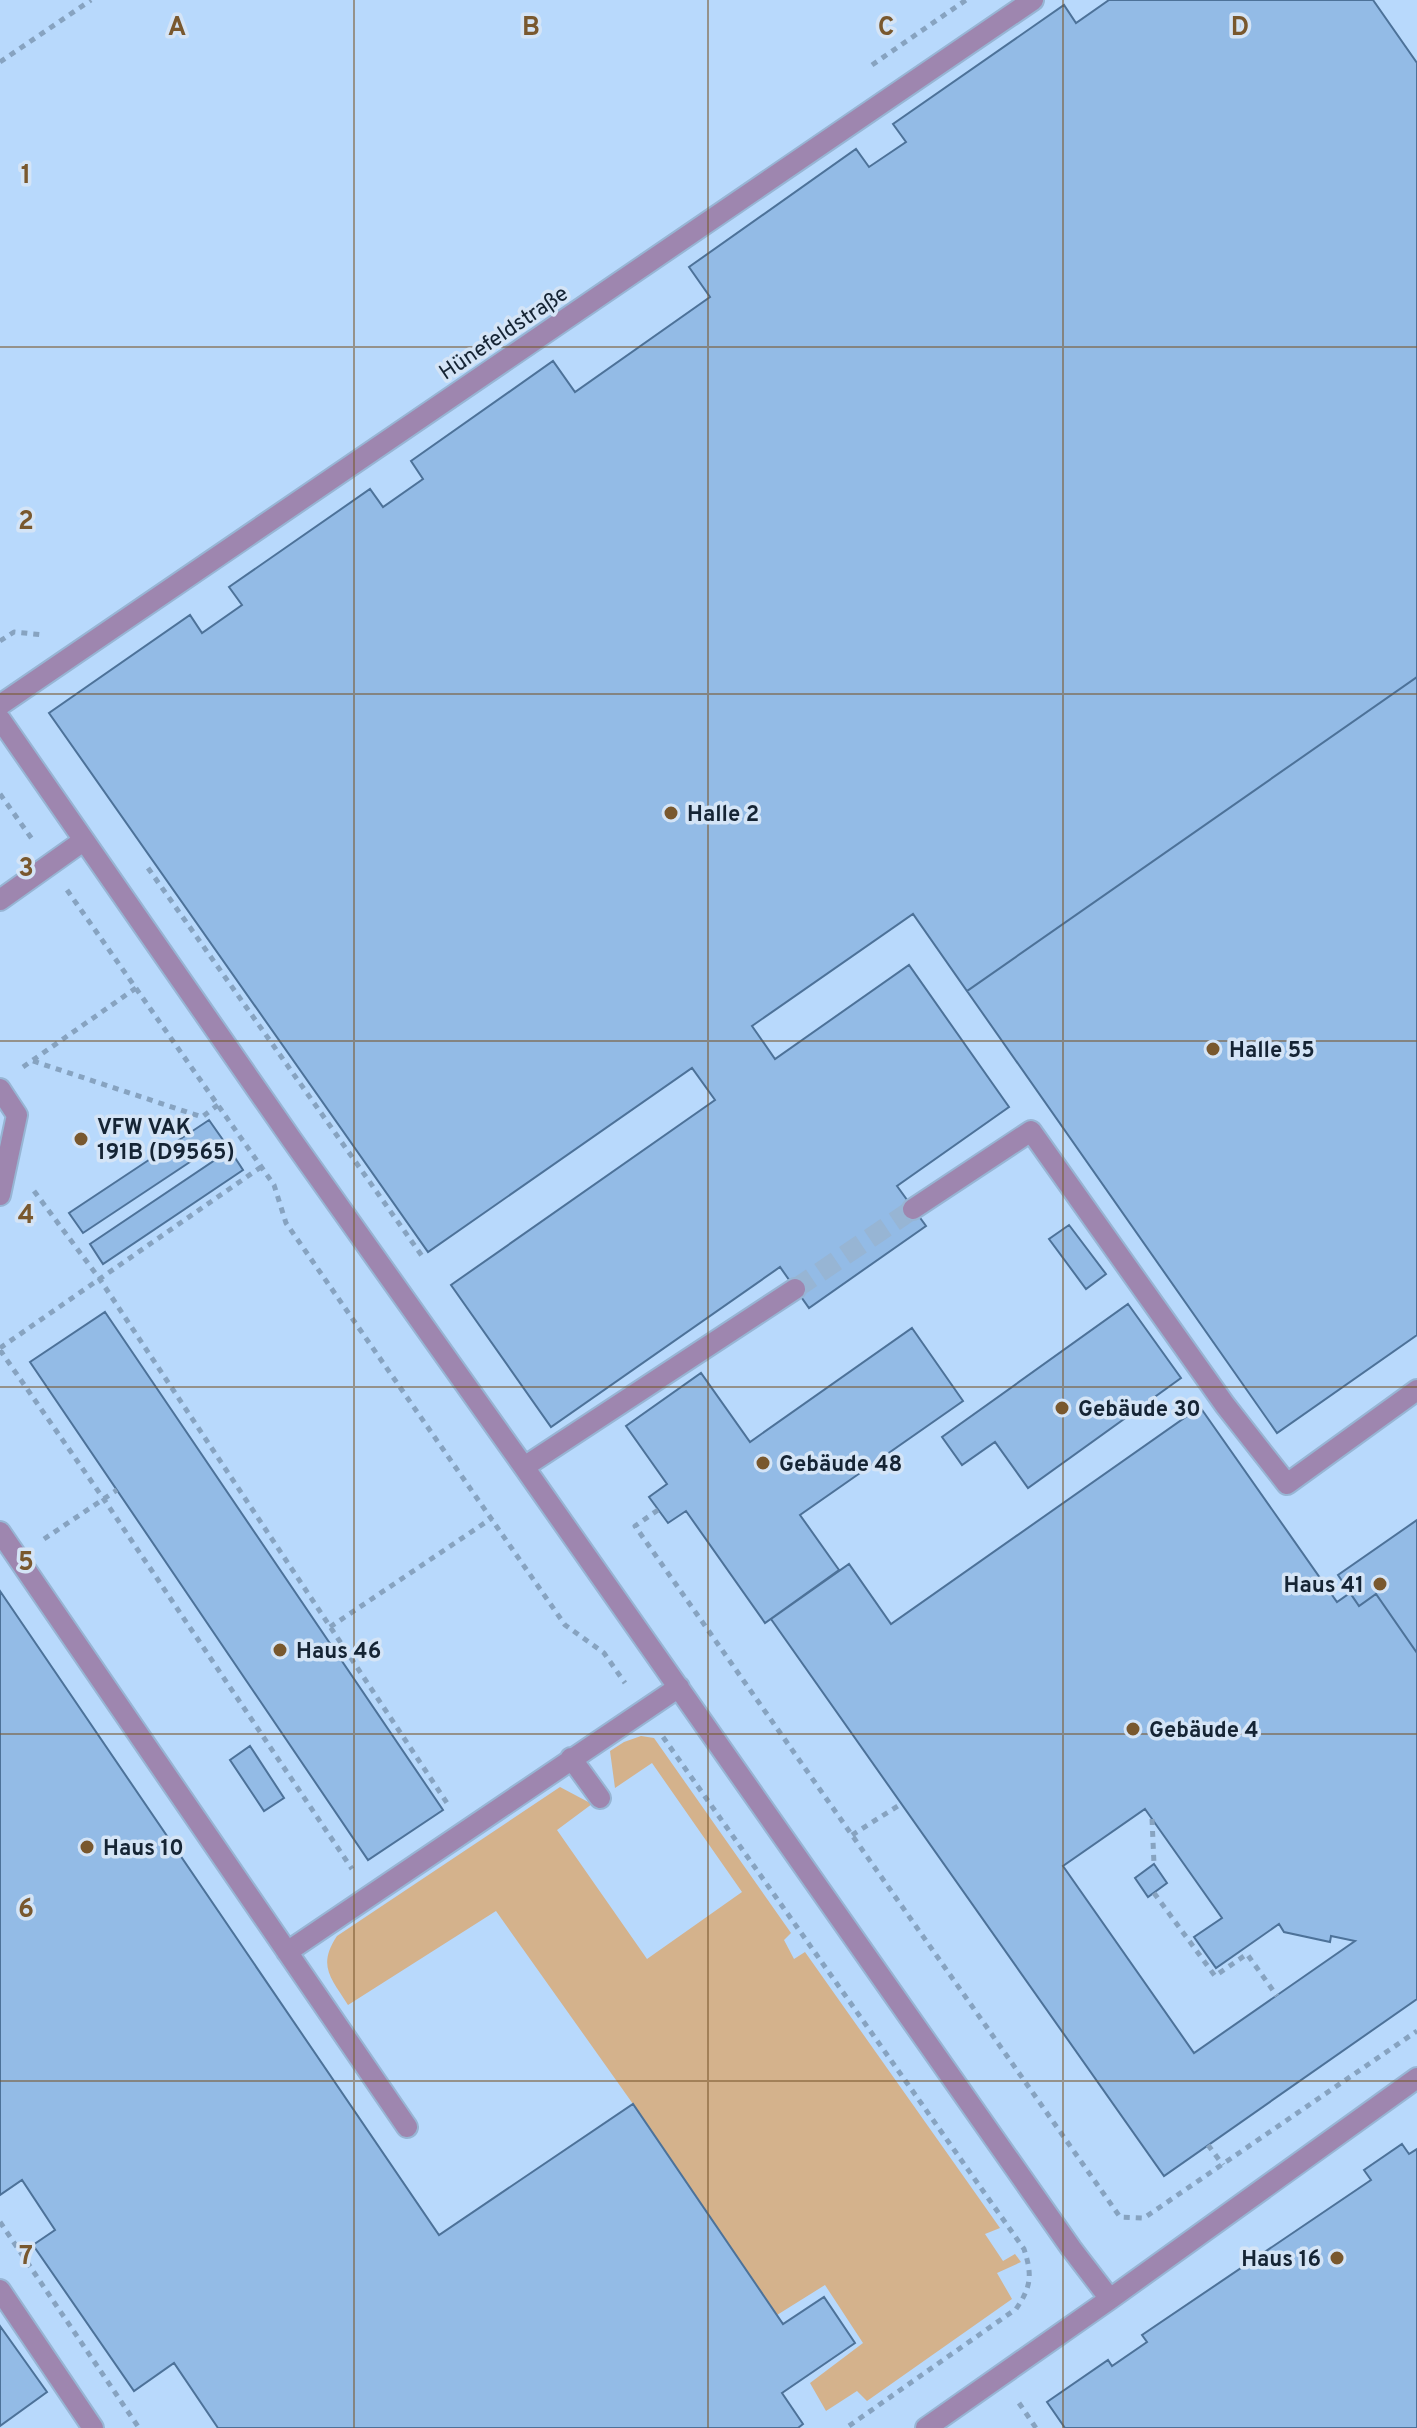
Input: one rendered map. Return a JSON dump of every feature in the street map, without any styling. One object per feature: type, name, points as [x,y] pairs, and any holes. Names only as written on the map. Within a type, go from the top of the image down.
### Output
[{"type":"lane","name":"Hünefeldstraße","points":[[0,705],[1033,0]]},
{"type":"lane","points":[[0,719],[1071,2248],[1110,2299]]},
{"type":"lane","points":[[0,900],[83,841]]},
{"type":"lane","points":[[0,1089],[17,1115],[0,1195]]},
{"type":"lane","points":[[913,1209],[1031,1131],[1216,1392],[1287,1484],[1417,1390]]},
{"type":"lane","points":[[524,1467],[795,1289]]},
{"type":"lane","points":[[0,1532],[407,2127]]},
{"type":"lane","points":[[287,1952],[679,1687]]},
{"type":"lane","points":[[571,1758],[600,1798]]},
{"type":"lane","points":[[926,2428],[1417,2078]]},
{"type":"lane","points":[[0,2290],[93,2428]]},
{"type":"path","points":[[0,62],[91,0]]},
{"type":"path","points":[[0,641],[14,632]]},
{"type":"path","points":[[0,794],[274,1185],[286,1223],[565,1625],[604,1653],[1024,2249],[1031,2270],[1027,2293],[1016,2309],[846,2428]]},
{"type":"path","points":[[140,857],[422,1256]]},
{"type":"path","points":[[21,1068],[170,965]]},
{"type":"path","points":[[32,1061],[202,1117],[218,1105]]},
{"type":"path","points":[[8,1156],[99,1278],[466,1830]]},
{"type":"path","points":[[261,1167],[0,1349],[369,1896]]},
{"type":"path","points":[[17,1557],[117,1490]]},
{"type":"path","points":[[658,1510],[635,1526],[1120,2217],[1144,2218],[1417,2031]]},
{"type":"path","points":[[330,1627],[492,1518]]},
{"type":"path","points":[[852,1835],[901,1804]]},
{"type":"path","points":[[1152,1819],[1154,1864]]},
{"type":"path","points":[[1154,1893],[1215,1976],[1247,1954],[1277,1996]]},
{"type":"path","points":[[1208,2145],[1223,2165]]},
{"type":"path","points":[[0,2222],[139,2428]]},
{"type":"shaded area","points":[[641,1736],[654,1738],[791,1933],[784,1940],[794,1959],[805,1952],[1000,2228],[985,2234],[1003,2261],[1015,2254],[1021,2262],[997,2273],[1012,2299],[867,2401],[857,2391],[826,2411],[810,2383],[863,2343],[825,2285],[777,2315],[496,1911],[348,2005],[329,1972],[328,1956],[337,1936],[560,1787],[592,1804],[557,1830],[647,1959],[742,1892],[652,1763],[615,1788],[610,1751]]},
{"type":"building","name":"Halle 2","points":[[1109,0],[1373,0],[1417,63],[1417,677],[967,991],[913,914],[752,1026],[775,1059],[909,965],[1009,1107],[897,1186],[926,1226],[809,1308],[780,1267],[551,1427],[451,1285],[715,1100],[692,1068],[428,1252],[49,713],[190,615],[202,633],[242,605],[229,587],[370,489],[383,507],[423,479],[411,461],[553,361],[575,392],[710,297],[689,267],[856,149],[869,167],[906,142],[893,124],[1064,5],[1076,23]]},
{"type":"building","name":"Halle 55","points":[[1417,677],[1417,1335],[1277,1433],[967,991]]},
{"type":"building","points":[[209,1120],[223,1140],[83,1233],[69,1213]]},
{"type":"building","points":[[230,1150],[243,1170],[103,1264],[90,1244]]},
{"type":"building","points":[[1069,1225],[1106,1274],[1086,1289],[1049,1239]]},
{"type":"building","name":"Gebäude 30","points":[[1128,1304],[1181,1378],[1028,1488],[995,1442],[962,1465],[942,1437]]},
{"type":"building","name":"Haus 46","points":[[105,1312],[443,1810],[368,1860],[30,1362]]},
{"type":"building","name":"Gebäude 48","points":[[912,1328],[963,1401],[800,1515],[839,1570],[765,1623],[686,1511],[668,1523],[649,1497],[667,1484],[626,1426],[701,1373],[750,1442]]},
{"type":"building","name":"Gebäude 4","points":[[1200,1407],[1337,1602],[1350,1593],[1359,1606],[1376,1594],[1417,1653],[1417,1999],[1164,2176],[771,1619],[849,1564],[891,1624]],"holes":[[[1145,1809],[1222,1918],[1194,1937],[1216,1968],[1279,1924],[1284,1932],[1330,1942],[1331,1936],[1355,1941],[1194,2053],[1063,1866]]]},
{"type":"building","name":"Haus 41","points":[[1417,1520],[1417,1653],[1376,1594],[1359,1606],[1338,1575]]},
{"type":"building","name":"Haus 10","points":[[0,1591],[439,2235],[633,2104],[783,2324],[824,2297],[855,2343],[782,2393],[803,2424],[798,2428],[218,2428],[174,2363],[134,2391],[33,2245],[55,2230],[22,2180],[0,2195]]},
{"type":"building","points":[[250,1746],[284,1798],[264,1811],[230,1760]]},
{"type":"building","points":[[1154,1864],[1167,1883],[1148,1897],[1135,1878]]},
{"type":"building","name":"Haus 16","points":[[1402,2144],[1409,2154],[1417,2149],[1417,2428],[1065,2428],[1047,2402],[1108,2360],[1112,2366],[1147,2342],[1142,2335],[1371,2180],[1364,2170]]},
{"type":"building","points":[[0,2326],[47,2392],[0,2426]]},
{"type":"tunnel","points":[[795,1289],[913,1209]]},
{"type":"place","name":"Halle 2","points":[[671,813]]},
{"type":"place","name":"Halle 55","points":[[1213,1049]]},
{"type":"place","name":"VFW VAK 191B (D9565)","points":[[81,1139]]},
{"type":"place","name":"Gebäude 30","points":[[1062,1408]]},
{"type":"place","name":"Gebäude 48","points":[[763,1463]]},
{"type":"place","name":"Haus 41","points":[[1380,1584]]},
{"type":"place","name":"Haus 46","points":[[280,1650]]},
{"type":"place","name":"Gebäude 4","points":[[1133,1729]]},
{"type":"place","name":"Haus 10","points":[[87,1847]]},
{"type":"place","name":"Haus 16","points":[[1337,2258]]}]
